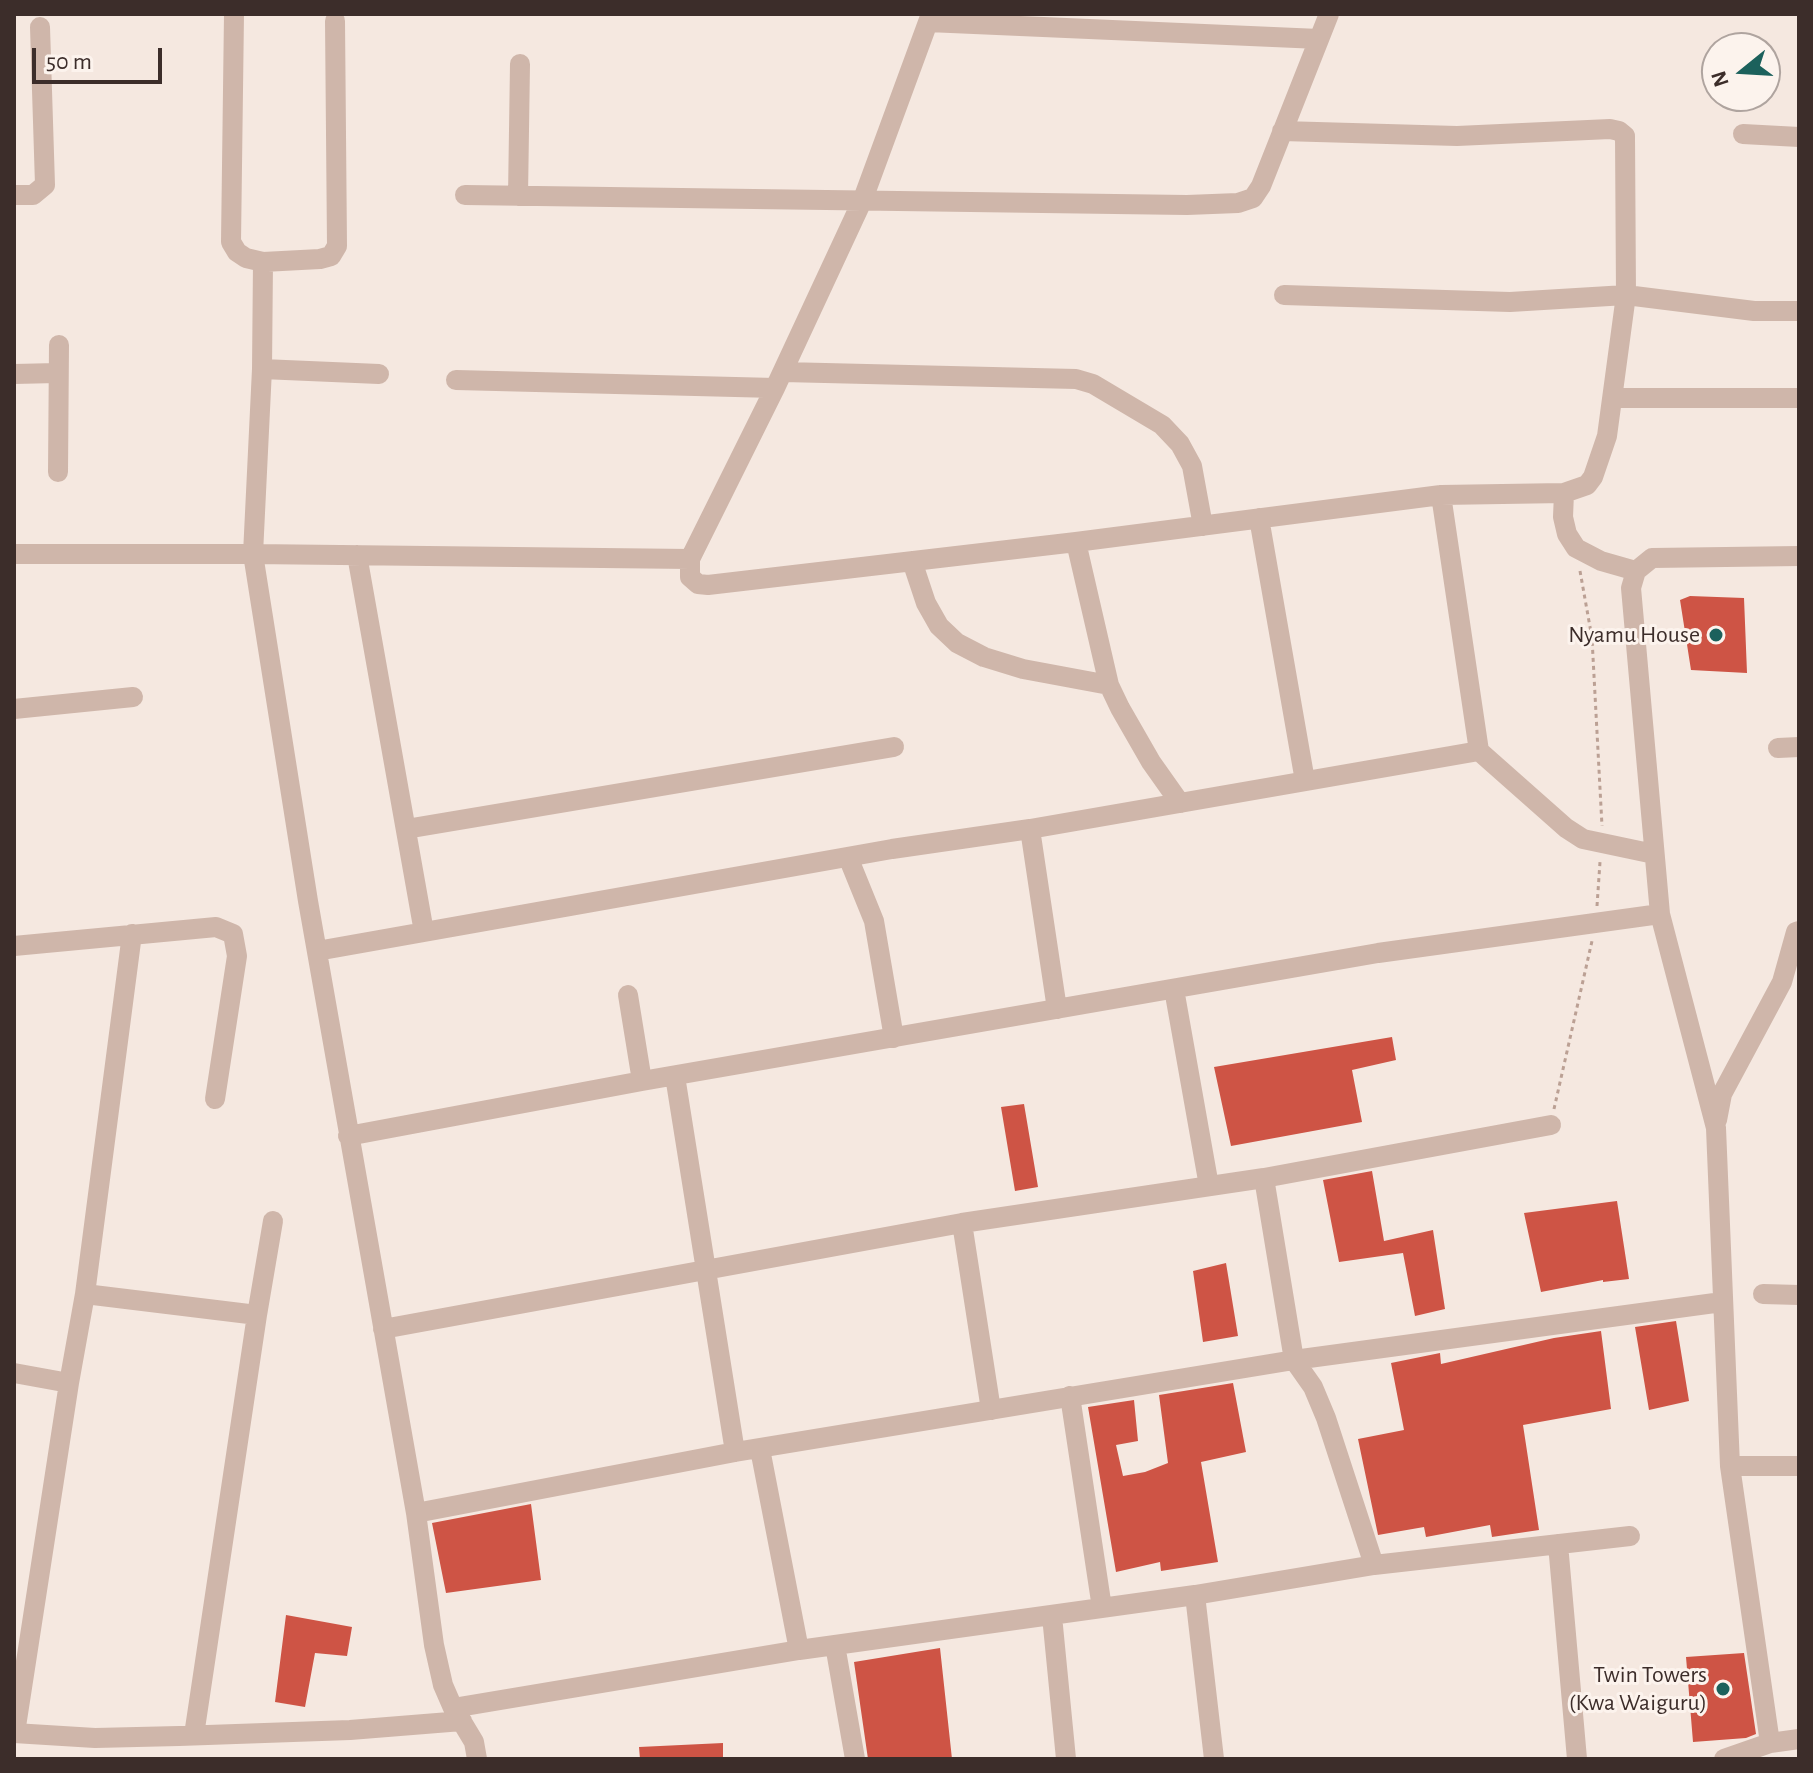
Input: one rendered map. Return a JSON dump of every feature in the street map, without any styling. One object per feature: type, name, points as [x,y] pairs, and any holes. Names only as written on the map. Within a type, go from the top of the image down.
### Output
[{"type":"street","points":[[234,14],[231,242],[237,252],[263,262],[320,259],[331,256],[337,246],[335,21]]},
{"type":"street","points":[[465,195],[1187,205],[1238,203],[1253,198],[1261,186],[1329,14]]},
{"type":"street","points":[[1282,131],[1457,136],[1586,129],[1619,131],[1626,143],[1626,295],[1607,436],[1593,477],[1587,485],[1564,493],[1441,495],[708,585],[698,584],[690,577],[690,559],[779,380],[863,199],[929,18],[1319,39]]},
{"type":"street","points":[[14,195],[33,195],[45,185],[40,27]]},
{"type":"street","points":[[518,196],[520,64]]},
{"type":"street","points":[[1743,134],[1799,137]]},
{"type":"street","points":[[263,262],[262,369],[253,554],[348,1136],[416,1513],[434,1645],[443,1685],[474,1742],[477,1759]]},
{"type":"street","points":[[1284,295],[1510,302],[1626,295],[1754,311],[1799,311]]},
{"type":"street","points":[[58,472],[59,345]]},
{"type":"street","points":[[262,369],[379,374]]},
{"type":"street","points":[[14,374],[57,373]]},
{"type":"street","points":[[456,380],[1076,379],[1093,384],[1162,425],[1180,444],[1192,466],[1203,526]]},
{"type":"street","points":[[1612,398],[1799,398]]},
{"type":"street","points":[[1564,493],[1563,517],[1567,534],[1576,548],[1601,561],[1636,571]]},
{"type":"street","points":[[1441,495],[1479,751],[1566,828],[1583,839],[1654,854]]},
{"type":"street","points":[[1259,518],[1305,781]]},
{"type":"street","points":[[1076,542],[1109,685],[1151,762],[1180,803]]},
{"type":"street","points":[[14,554],[690,559]]},
{"type":"street","points":[[357,555],[424,932]]},
{"type":"street","points":[[1716,1128],[1660,914],[1631,588],[1636,571],[1652,558],[1799,556]]},
{"type":"street","points":[[912,561],[926,603],[939,626],[957,643],[984,657],[1023,669],[1109,685]]},
{"type":"street","points":[[14,709],[133,697]]},
{"type":"street","points":[[406,829],[894,747]]},
{"type":"street","points":[[317,951],[848,857],[1030,829],[1479,751]]},
{"type":"street","points":[[1030,829],[1057,1009]]},
{"type":"street","points":[[848,857],[874,921],[894,1038]]},
{"type":"street","points":[[348,1136],[642,1081],[1378,953],[1660,914]]},
{"type":"street","points":[[14,946],[216,927],[233,934],[237,956],[215,1099]]},
{"type":"street","points":[[1770,1743],[1730,1466],[1716,1128],[1722,1094],[1782,982],[1796,932],[1799,931]]},
{"type":"street","points":[[132,934],[85,1294],[14,1733],[95,1738],[350,1730],[457,1714],[799,1650],[1195,1595],[1374,1565],[1630,1536]]},
{"type":"street","points":[[1174,989],[1209,1186]]},
{"type":"street","points":[[628,995],[642,1081]]},
{"type":"street","points":[[675,1076],[735,1452]]},
{"type":"street","points":[[383,1329],[962,1223],[1264,1178],[1551,1125]]},
{"type":"street","points":[[1264,1178],[1294,1360],[1313,1387],[1326,1418],[1374,1565]]},
{"type":"street","points":[[194,1735],[273,1221]]},
{"type":"street","points":[[962,1223],[991,1410]]},
{"type":"street","points":[[85,1294],[257,1315]]},
{"type":"street","points":[[1763,1294],[1799,1295]]},
{"type":"street","points":[[416,1513],[735,1452],[1070,1396],[1294,1360],[1722,1302]]},
{"type":"street","points":[[14,1373],[69,1383]]},
{"type":"street","points":[[1070,1396],[1102,1608]]},
{"type":"street","points":[[760,1449],[799,1650]]},
{"type":"street","points":[[1730,1466],[1799,1466]]},
{"type":"street","points":[[1558,1544],[1577,1759]]},
{"type":"street","points":[[1195,1595],[1214,1759]]},
{"type":"street","points":[[1052,1616],[1066,1759]]},
{"type":"street","points":[[835,1645],[855,1759]]},
{"type":"street","points":[[93,1759],[95,1738]]},
{"type":"street","points":[[1724,1759],[1770,1743],[1799,1739]]},
{"type":"building","name":"Nyamu House","points":[[1690,596],[1744,598],[1747,673],[1691,670],[1680,600]]},
{"type":"building","points":[[1392,1037],[1396,1060],[1352,1070],[1362,1122],[1231,1146],[1214,1067]]},
{"type":"building","points":[[1024,1104],[1038,1187],[1015,1191],[1001,1107]]},
{"type":"building","points":[[1372,1171],[1384,1241],[1433,1230],[1445,1309],[1415,1316],[1403,1253],[1339,1262],[1323,1180]]},
{"type":"building","points":[[1617,1201],[1629,1279],[1603,1280],[1541,1292],[1524,1213]]},
{"type":"building","points":[[1226,1263],[1238,1336],[1203,1342],[1193,1271]]},
{"type":"building","points":[[1676,1321],[1689,1401],[1649,1410],[1635,1327]]},
{"type":"building","points":[[1601,1331],[1611,1409],[1523,1425],[1539,1530],[1492,1537],[1490,1525],[1426,1537],[1424,1527],[1378,1535],[1358,1439],[1404,1430],[1391,1363],[1440,1353],[1441,1364],[1554,1338]]},
{"type":"building","points":[[1233,1383],[1246,1452],[1201,1462],[1218,1562],[1161,1571],[1160,1562],[1116,1572],[1088,1407],[1134,1400],[1138,1441],[1116,1445],[1123,1476],[1168,1463],[1159,1395]]},
{"type":"building","points":[[531,1504],[541,1580],[446,1593],[432,1523]]},
{"type":"building","points":[[286,1615],[352,1627],[347,1656],[315,1653],[305,1707],[275,1702]]},
{"type":"building","points":[[940,1648],[952,1759],[868,1759],[854,1662]]},
{"type":"building","name":"Twin Towers (Kwa Waiguru)","points":[[1744,1653],[1756,1734],[1746,1738],[1693,1742],[1686,1657]]},
{"type":"building","points":[[723,1743],[723,1759],[640,1759],[639,1747]]},
{"type":"place","name":"Nyamu House","points":[[1716,635]]},
{"type":"place","name":"Twin Towers (Kwa Waiguru)","points":[[1723,1689]]}]
